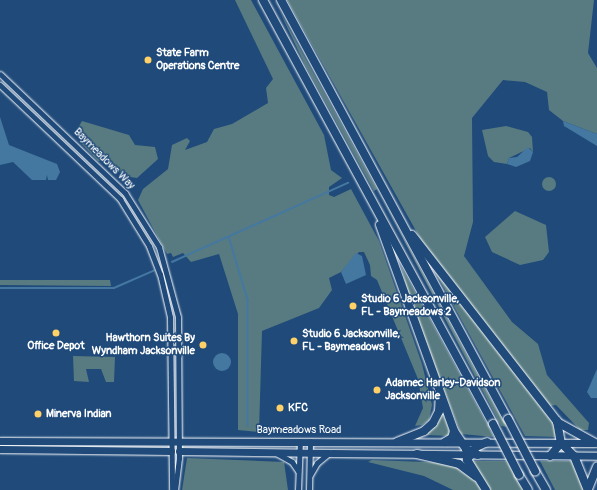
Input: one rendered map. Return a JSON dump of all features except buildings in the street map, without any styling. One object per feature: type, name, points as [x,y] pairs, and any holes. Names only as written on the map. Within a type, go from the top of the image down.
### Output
[{"type":"highway","points":[[263,0],[528,490]]},
{"type":"highway","points":[[281,0],[546,490]]},
{"type":"highway","points":[[370,198],[441,390],[454,431],[461,442],[473,454]]},
{"type":"highway","points":[[404,227],[426,250],[556,421],[561,442],[574,456],[588,490]]},
{"type":"highway","points":[[398,442],[424,431],[433,423],[439,411],[441,390]]},
{"type":"highway","points":[[556,421],[596,443]]},
{"type":"highway","points":[[445,442],[452,438],[454,431]]},
{"type":"highway","points":[[486,490],[468,464],[473,454],[487,442]]},
{"type":"highway","points":[[550,456],[561,442]]},
{"type":"highway","points":[[417,454],[459,464],[476,477]]},
{"type":"highway","points":[[588,490],[588,482],[597,466]]},
{"type":"main road","name":"Baymeadows Road","points":[[0,441],[596,443]]},
{"type":"main road","points":[[0,449],[171,451]]},
{"type":"main road","name":"Baymeadows Road","points":[[179,451],[597,456]]},
{"type":"street","name":"Baymeadows Way","points":[[0,74],[104,170],[135,205],[162,253],[178,317],[179,451],[174,490]]},
{"type":"street","name":"Baymeadows Way","points":[[0,85],[120,199],[149,246],[160,274],[170,317],[170,442],[174,490]]},
{"type":"street","points":[[170,317],[178,317]]},
{"type":"street","points":[[298,490],[300,441]]},
{"type":"street","points":[[309,490],[310,441]]},
{"type":"street","points":[[276,453],[292,462],[299,472]]},
{"type":"street","points":[[309,478],[317,463],[330,453]]},
{"type":"green space","points":[[235,0],[251,0],[324,135],[331,170],[342,178],[329,187],[329,195],[334,197],[351,189],[379,241],[422,364],[432,405],[429,420],[422,425],[415,426],[423,408],[418,379],[377,280],[371,276],[370,265],[364,252],[359,252],[341,272],[329,278],[332,290],[319,308],[262,331],[259,432],[238,430],[238,314],[219,254],[191,262],[183,253],[173,257],[171,253],[167,254],[138,200],[143,189],[168,169],[172,145],[187,138],[190,141],[185,150],[207,142],[214,129],[232,124],[268,103],[266,88],[273,79]]},
{"type":"green space","points":[[287,0],[594,0],[588,53],[597,68],[597,134],[563,121],[549,110],[547,92],[525,82],[503,80],[472,118],[473,222],[464,256],[512,322],[538,344],[547,375],[589,423],[588,430],[580,430],[556,405],[549,406],[425,247]]},
{"type":"green space","points":[[280,12],[377,189],[374,191],[305,65]]},
{"type":"green space","points":[[82,121],[129,135],[135,145],[155,147],[158,159],[137,178],[123,176],[109,161],[98,161],[81,143],[83,139],[78,128]]},
{"type":"green space","points":[[506,126],[528,132],[532,137],[533,152],[530,148],[509,158],[507,164],[494,162],[488,156],[482,130]]},
{"type":"green space","points":[[546,177],[552,177],[556,181],[556,187],[552,191],[546,191],[542,187],[542,181]]},
{"type":"green space","points":[[382,198],[488,394],[507,427],[501,426]]},
{"type":"green space","points":[[515,211],[546,225],[549,252],[543,260],[520,265],[492,252],[485,237]]},
{"type":"green space","points":[[421,246],[538,401],[556,427],[558,437],[525,436]]},
{"type":"green space","points":[[401,266],[494,437],[461,434],[411,304]]},
{"type":"green space","points":[[0,280],[110,280],[111,286],[0,285]]},
{"type":"green space","points":[[73,356],[115,357],[114,382],[106,382],[101,369],[86,369],[89,382],[74,381]]},
{"type":"green space","points":[[442,410],[451,436],[426,435],[425,433]]},
{"type":"green space","points":[[187,458],[284,462],[288,490],[182,490]]},
{"type":"green space","points":[[372,460],[451,463],[471,476],[482,490],[453,490],[424,476],[368,462]]},
{"type":"green space","points":[[470,461],[507,461],[523,490],[489,490]]},
{"type":"green space","points":[[540,461],[573,461],[584,490],[555,490]]},
{"type":"water","points":[[0,117],[9,145],[57,164],[60,172],[56,180],[48,180],[47,175],[46,180],[32,180],[13,162],[0,165]]},
{"type":"water","points":[[563,121],[597,134],[597,146],[564,126]]},
{"type":"water","points":[[528,147],[533,152],[530,161],[516,167],[507,164],[509,158],[517,157]]},
{"type":"water","points":[[356,253],[362,256],[366,275],[346,284],[341,272]]},
{"type":"water","points":[[222,353],[228,356],[231,362],[228,368],[222,371],[216,368],[213,362],[216,356]]},
{"type":"water","points":[[597,369],[597,398],[591,398],[587,392]]},
{"type":"waterway","points":[[172,262],[348,183]]},
{"type":"waterway","points":[[229,237],[248,300],[248,426]]},
{"type":"waterway","points":[[0,288],[114,288],[153,271]]},
{"type":"place","name":"State Farm Operations Centre","points":[[148,60]]},
{"type":"place","name":"Studio 6 Jacksonville, FL - Baymeadows 2","points":[[353,306]]},
{"type":"place","name":"Office Depot","points":[[56,333]]},
{"type":"place","name":"Studio 6 Jacksonville, FL - Baymeadows 1","points":[[294,341]]},
{"type":"place","name":"Hawthorn Suites By Wyndham Jacksonville","points":[[203,345]]},
{"type":"place","name":"Adamec Harley-Davidson Jacksonville","points":[[377,390]]},
{"type":"place","name":"KFC","points":[[280,408]]},
{"type":"place","name":"Minerva Indian","points":[[38,414]]}]
